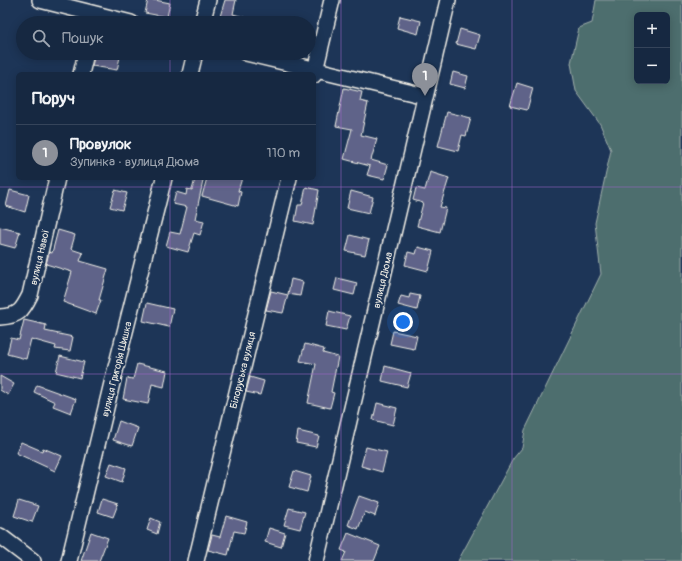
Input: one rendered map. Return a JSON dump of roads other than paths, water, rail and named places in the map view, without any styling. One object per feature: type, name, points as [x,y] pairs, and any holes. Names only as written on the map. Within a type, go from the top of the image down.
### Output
[{"type":"street","points":[[40,0],[108,16]]},
{"type":"street","points":[[204,16],[208,0]]},
{"type":"street","points":[[315,72],[332,0]]},
{"type":"street","name":"вулиця Дюма","points":[[316,561],[448,0]]},
{"type":"street","points":[[81,72],[84,60]]},
{"type":"street","points":[[190,72],[193,60]]},
{"type":"street","points":[[270,60],[312,72]]},
{"type":"street","points":[[316,73],[425,96]]},
{"type":"street","name":"вулиця Навої","points":[[0,317],[13,317],[23,309],[30,295],[57,180]]},
{"type":"street","name":"вулиця Григорія Шишка","points":[[69,561],[164,180]]},
{"type":"street","name":"Білоруська вулиця","points":[[196,561],[289,180]]},
{"type":"street","points":[[0,536],[33,561]]},
{"type":"place","name":"Провулок","points":[[425,96]]}]
